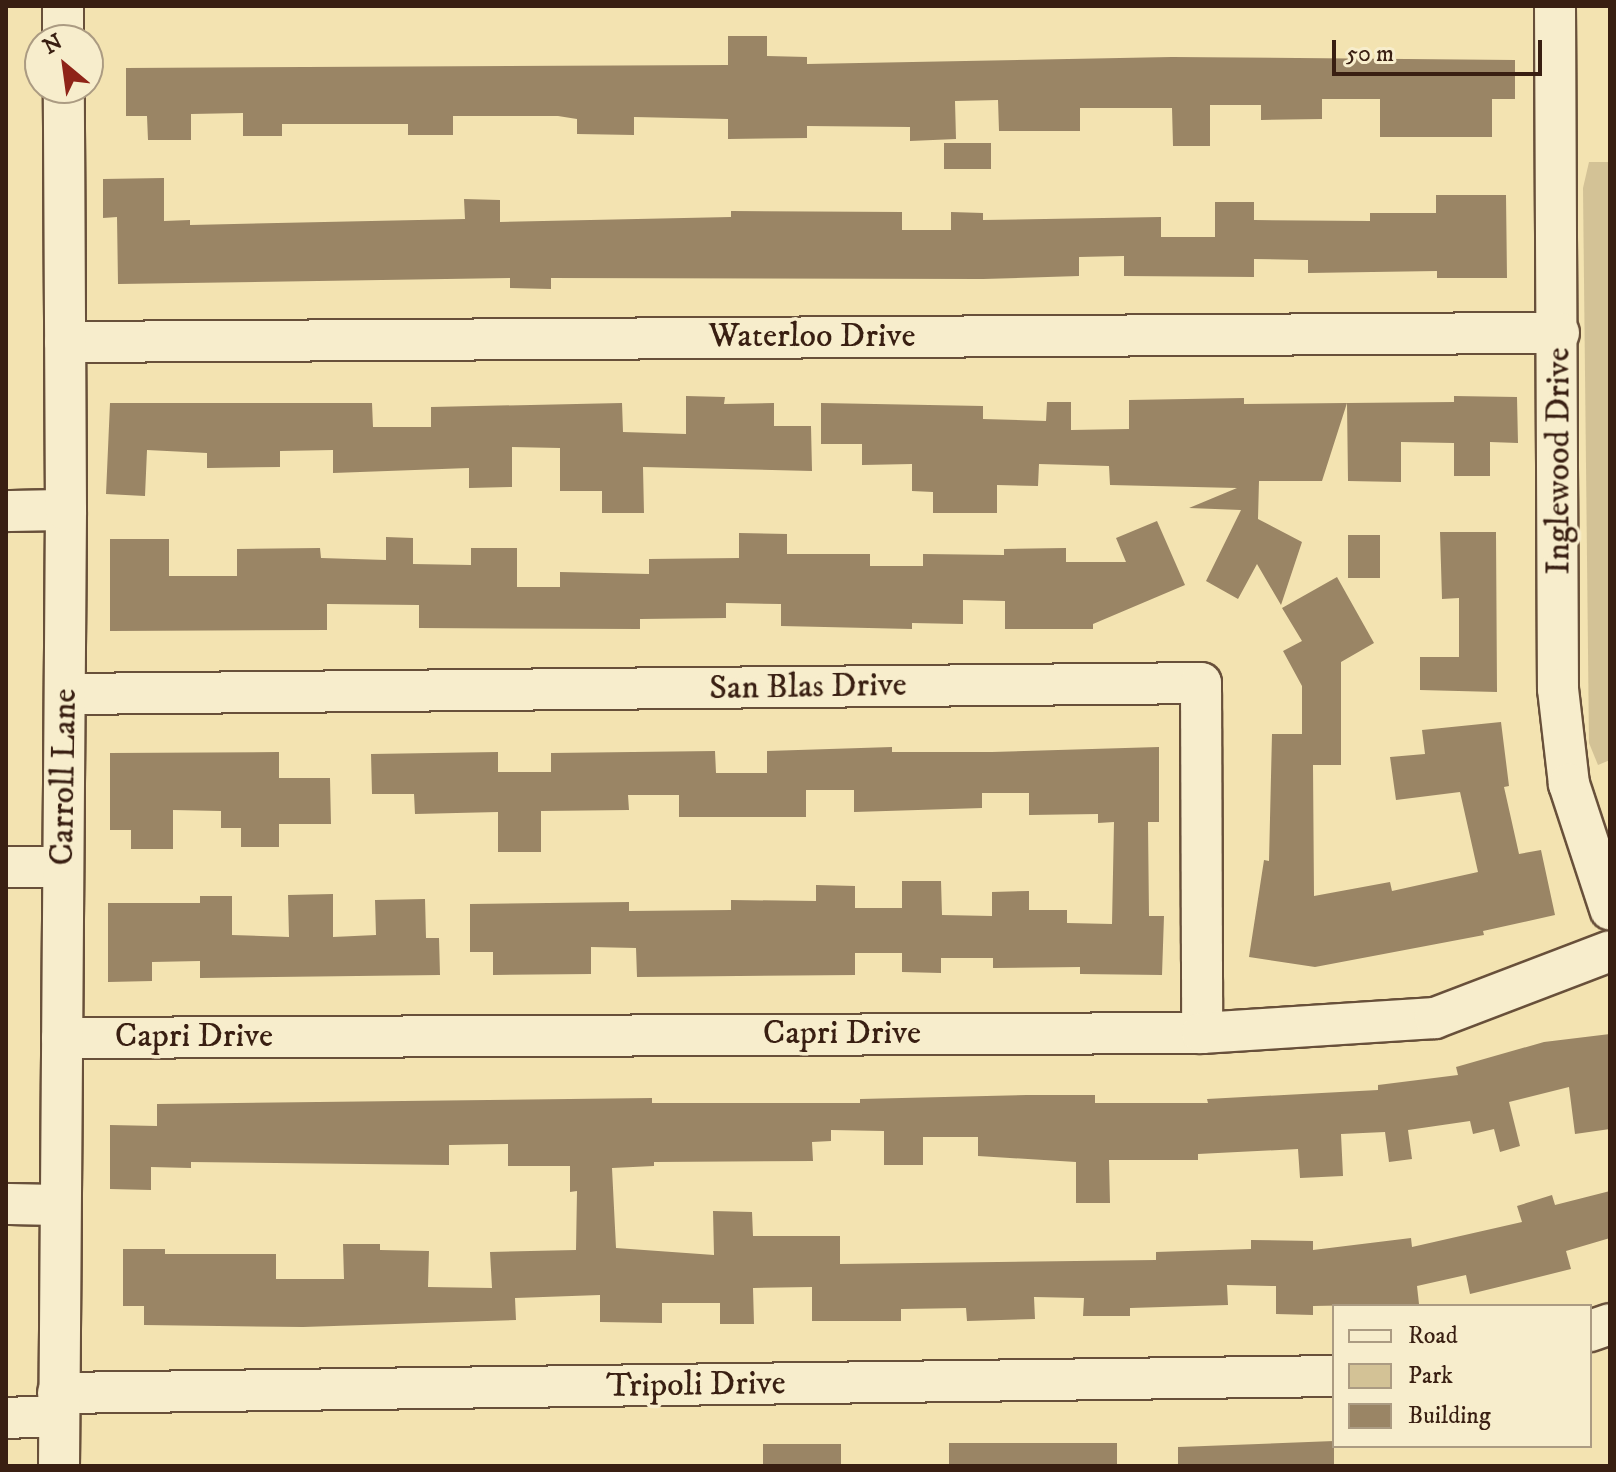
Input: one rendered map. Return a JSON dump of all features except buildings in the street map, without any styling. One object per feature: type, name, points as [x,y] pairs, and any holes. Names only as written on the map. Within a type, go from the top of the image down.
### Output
[{"type":"street","name":"Inglewood Drive","points":[[1555,6],[1559,333],[1558,689],[1569,784],[1610,909]]},
{"type":"street","name":"Carroll Lane","points":[[59,1466],[66,510],[64,104]]},
{"type":"street","name":"Waterloo Drive","points":[[65,342],[1559,333]]},
{"type":"street","points":[[6,511],[66,510]]},
{"type":"street","name":"San Blas Drive","points":[[65,694],[1201,683],[1202,1033]]},
{"type":"street","points":[[6,867],[63,867]]},
{"type":"street","name":"Capri Drive","points":[[62,1038],[1202,1033],[1435,1018],[1610,951]]},
{"type":"street","points":[[6,1204],[60,1205]]},
{"type":"street","name":"Tripoli Drive","points":[[6,1418],[58,1405],[1332,1376]]},
{"type":"green space","points":[[1589,162],[1610,162],[1610,760],[1598,765],[1589,743],[1583,188]]}]
